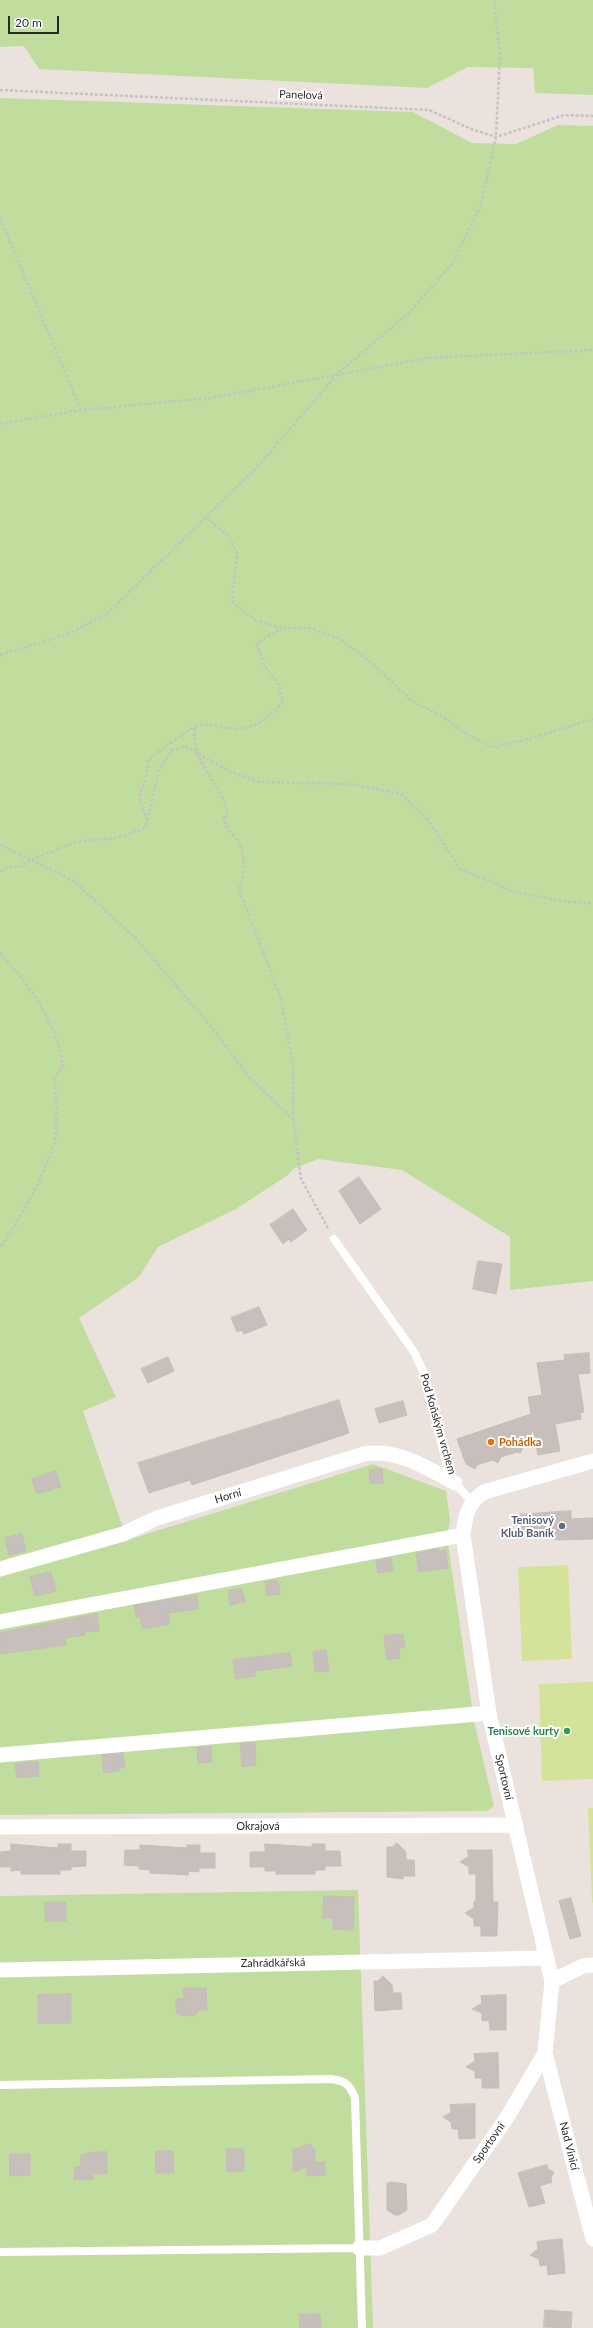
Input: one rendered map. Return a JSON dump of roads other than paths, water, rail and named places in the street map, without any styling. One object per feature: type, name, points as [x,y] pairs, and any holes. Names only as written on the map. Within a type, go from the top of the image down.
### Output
[{"type":"street","name":"Horní","points":[[0,1569],[122,1534],[157,1518],[364,1454],[376,1452],[391,1454],[410,1460],[455,1483]]},
{"type":"street","points":[[472,1502],[484,1492],[494,1488],[593,1461]]},
{"type":"street","name":"Sportovní","points":[[359,2248],[380,2248],[432,2225],[506,2119],[545,2053],[552,1981],[489,1713],[463,1535],[466,1517],[472,1502]]},
{"type":"street","points":[[0,1622],[463,1535]]},
{"type":"street","points":[[0,1755],[489,1713]]},
{"type":"street","name":"Okrajová","points":[[0,1828],[516,1825]]},
{"type":"street","name":"Zahrádkářská","points":[[0,1970],[546,1958]]},
{"type":"street","points":[[552,1981],[583,1966],[593,1964]]},
{"type":"street","name":"Nad Vinicí","points":[[545,2053],[593,2239]]},
{"type":"lane","name":"Pod Koňským vrchem","points":[[334,1239],[414,1352],[424,1373],[442,1446],[455,1483],[472,1502]]},
{"type":"lane","points":[[0,2085],[331,2079],[343,2081],[350,2085],[355,2098],[362,2328]]},
{"type":"lane","points":[[0,2252],[359,2248]]},
{"type":"place","name":"Pohádka","points":[[491,1442]]},
{"type":"place","name":"Tenisový Klub Baník","points":[[562,1526]]},
{"type":"place","name":"Tenisové kurty","points":[[567,1731]]}]
